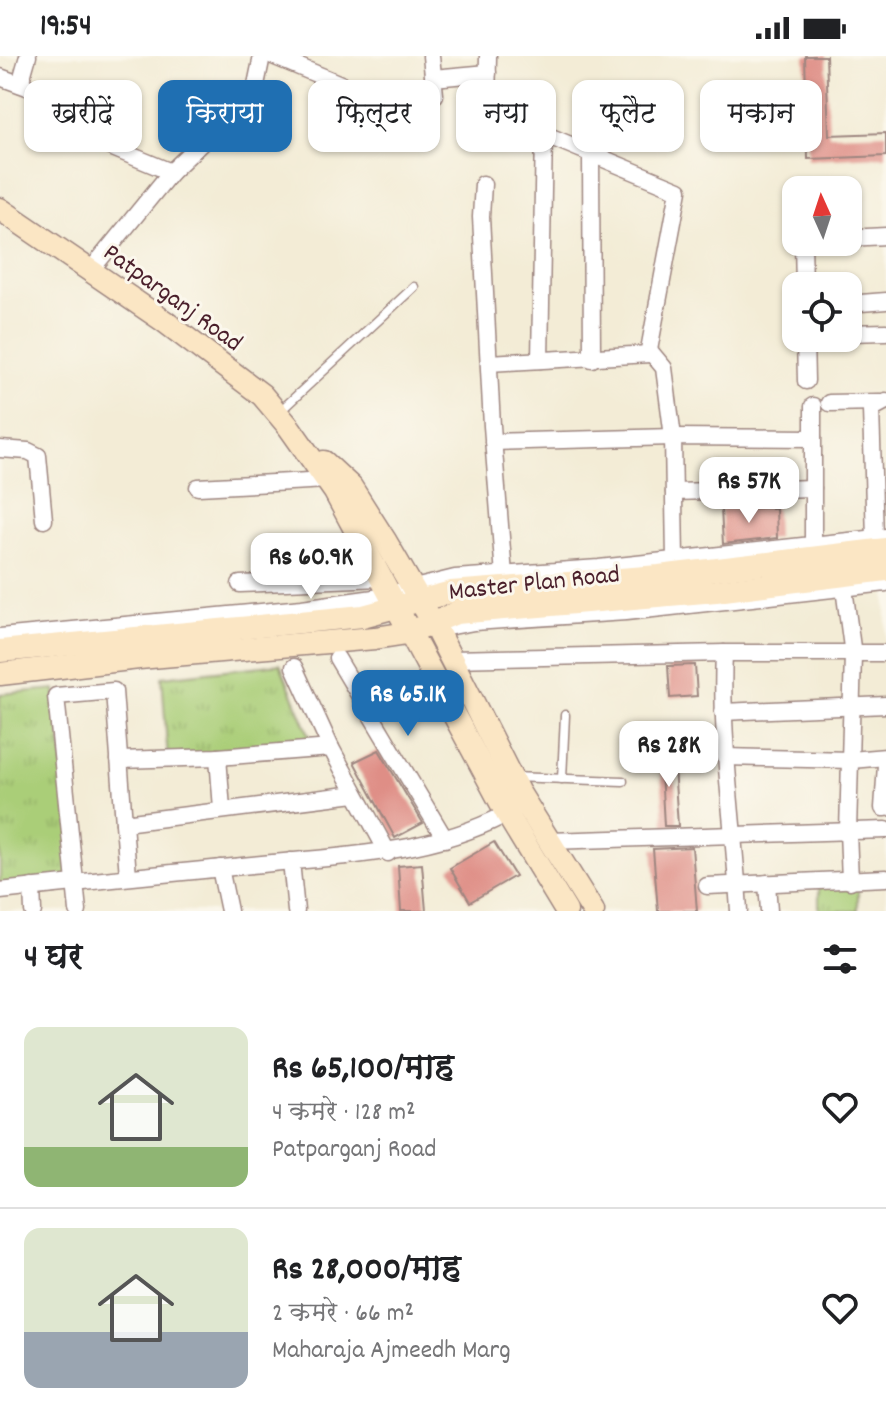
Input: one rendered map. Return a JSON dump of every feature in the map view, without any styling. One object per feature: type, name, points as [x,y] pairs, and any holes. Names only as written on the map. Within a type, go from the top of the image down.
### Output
[{"type":"main road","name":"Patparganj Road","points":[[0,209],[164,321],[262,395],[302,443],[327,480],[407,633],[516,808],[566,911]]},
{"type":"main road","name":"Patparganj Road","points":[[302,443],[351,487],[417,595],[510,777],[516,808]]},
{"type":"main road","name":"Master Plan Road","points":[[0,651],[363,616],[388,593],[417,595],[659,576],[882,541]]},
{"type":"main road","name":"Master Plan Road","points":[[0,674],[139,658],[375,638],[434,625],[456,613],[716,591],[886,570]]},
{"type":"main road","points":[[516,808],[549,841],[593,911]]},
{"type":"street","points":[[20,84],[28,56]]},
{"type":"street","points":[[91,270],[171,172],[249,99],[256,85],[262,56]]},
{"type":"street","points":[[273,56],[331,80]]},
{"type":"street","points":[[431,56],[434,87],[488,64]]},
{"type":"street","points":[[0,77],[24,86]]},
{"type":"street","points":[[556,139],[679,190],[650,354]]},
{"type":"street","points":[[123,152],[171,172]]},
{"type":"street","points":[[540,360],[544,152]]},
{"type":"street","points":[[591,155],[592,359]]},
{"type":"street","points":[[483,184],[481,217],[493,442],[504,575]]},
{"type":"street","points":[[862,237],[886,236]]},
{"type":"street","points":[[862,303],[886,301]]},
{"type":"street","points":[[862,333],[886,332]]},
{"type":"street","points":[[805,352],[806,381]]},
{"type":"street","points":[[489,363],[650,354],[660,360],[664,368],[673,437],[675,560]]},
{"type":"street","points":[[813,546],[813,438],[821,405],[883,402]]},
{"type":"street","points":[[417,595],[455,578],[882,541],[871,409],[883,402]]},
{"type":"street","points":[[493,442],[673,437],[813,438]]},
{"type":"street","points":[[0,449],[28,451],[38,456],[44,520]]},
{"type":"street","points":[[198,487],[327,480]]},
{"type":"street","points":[[674,492],[813,488]]},
{"type":"street","points":[[845,593],[886,583]]},
{"type":"street","points":[[240,584],[388,593]]},
{"type":"street","points":[[0,637],[302,608],[388,593]]},
{"type":"street","points":[[434,625],[845,593],[886,594]]},
{"type":"street","points":[[845,593],[853,655],[848,831],[850,881]]},
{"type":"street","points":[[724,653],[723,712],[739,911]]},
{"type":"street","points":[[451,659],[886,653]]},
{"type":"street","points":[[337,658],[445,839]]},
{"type":"street","points":[[294,667],[331,748],[388,853]]},
{"type":"street","points":[[78,911],[56,696],[114,691],[128,876]]},
{"type":"street","points":[[723,712],[886,705]]},
{"type":"street","points":[[119,760],[218,757],[331,748]]},
{"type":"street","points":[[218,757],[222,809]]},
{"type":"street","points":[[726,757],[851,760],[886,757]]},
{"type":"street","points":[[886,765],[883,808],[886,808]]},
{"type":"street","points":[[124,823],[355,794]]},
{"type":"street","points":[[0,891],[128,876],[388,853],[445,839],[516,808]]},
{"type":"street","points":[[549,841],[886,830]]},
{"type":"street","points":[[291,861],[296,911]]},
{"type":"street","points":[[220,868],[229,911]]},
{"type":"street","points":[[707,886],[886,878]]},
{"type":"street","points":[[767,883],[769,911]]},
{"type":"street","points":[[32,887],[33,911]]},
{"type":"lane","points":[[278,414],[414,287]]},
{"type":"lane","points":[[562,779],[565,715]]},
{"type":"lane","points":[[510,777],[623,781]]},
{"type":"green space","points":[[280,664],[313,744],[168,760],[162,677]]},
{"type":"green space","points":[[55,689],[76,882],[0,891],[0,694]]},
{"type":"green space","points":[[858,886],[858,911],[819,911],[819,887]]},
{"type":"building","points":[[805,56],[826,56],[829,135],[886,133],[886,156],[808,159],[808,152],[822,152],[822,80],[806,80]]},
{"type":"building","points":[[776,508],[777,538],[723,544],[721,509]]},
{"type":"building","points":[[695,665],[697,696],[670,698],[668,666]]},
{"type":"building","points":[[379,750],[423,823],[395,838],[354,762]]},
{"type":"building","points":[[660,752],[673,752],[678,826],[664,826]]},
{"type":"building","points":[[494,842],[515,876],[470,902],[450,868]]},
{"type":"building","points":[[692,847],[697,911],[658,911],[653,849]]},
{"type":"building","points":[[422,864],[426,911],[401,911],[398,866]]}]
